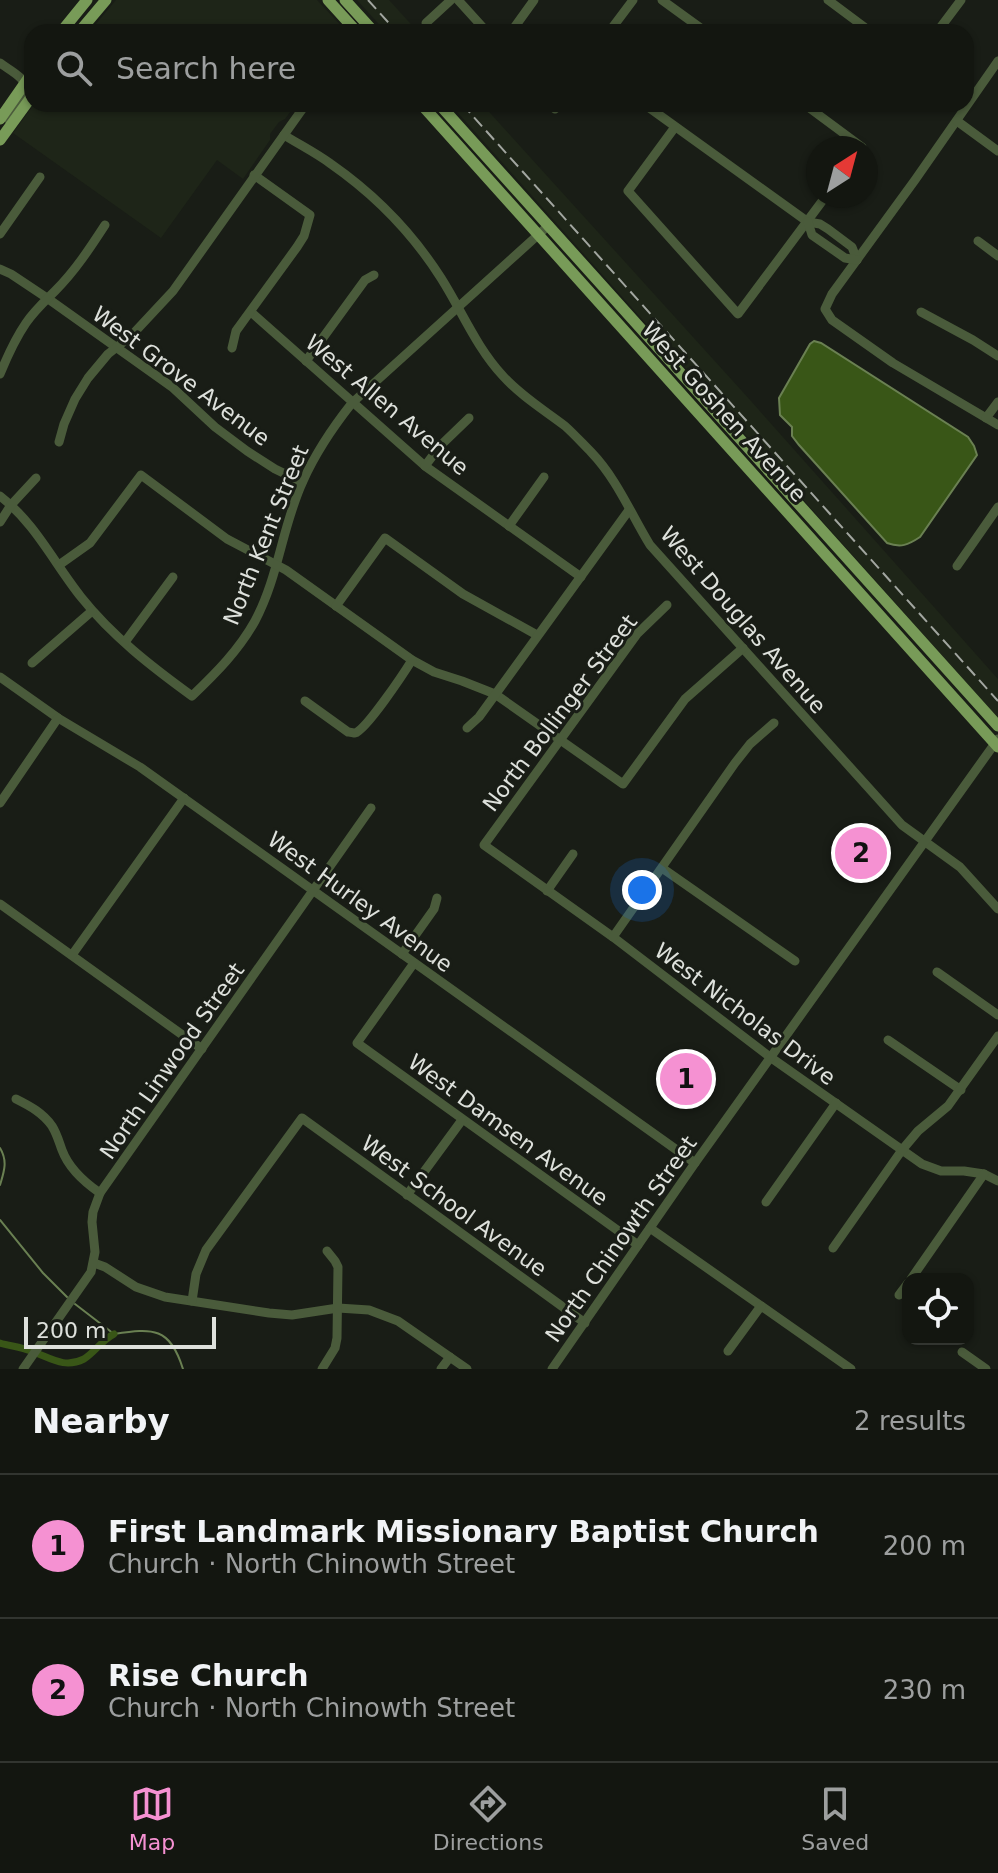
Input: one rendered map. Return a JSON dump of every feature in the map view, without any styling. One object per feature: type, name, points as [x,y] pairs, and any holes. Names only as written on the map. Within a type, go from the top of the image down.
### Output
[{"type":"main road","points":[[68,24],[87,0]]},
{"type":"main road","points":[[86,24],[106,0]]},
{"type":"main road","points":[[328,0],[350,24]]},
{"type":"main road","points":[[344,2],[365,24]]},
{"type":"main road","points":[[0,119],[24,85]]},
{"type":"main road","points":[[0,140],[24,107]]},
{"type":"main road","name":"West Goshen Avenue","points":[[428,112],[997,743]]},
{"type":"main road","name":"West Goshen Avenue","points":[[446,112],[998,726]]},
{"type":"main road","points":[[785,509],[804,518],[841,558],[848,559]]},
{"type":"street","points":[[426,23],[451,0]]},
{"type":"street","points":[[458,0],[479,24]]},
{"type":"street","points":[[615,24],[633,0]]},
{"type":"street","points":[[662,0],[695,24]]},
{"type":"street","points":[[828,0],[860,24]]},
{"type":"street","points":[[943,24],[961,0]]},
{"type":"street","points":[[516,24],[529,2]]},
{"type":"street","points":[[974,96],[998,61]]},
{"type":"street","points":[[0,63],[24,75]]},
{"type":"street","points":[[0,133],[24,97]]},
{"type":"street","points":[[59,442],[69,412],[88,378],[173,291],[300,112]]},
{"type":"street","points":[[655,112],[808,222],[820,224],[852,247],[857,260]]},
{"type":"street","points":[[815,112],[847,136]]},
{"type":"street","points":[[963,112],[832,294],[825,309],[832,320],[893,363],[998,425]]},
{"type":"street","points":[[957,121],[998,151]]},
{"type":"street","points":[[675,127],[628,191],[738,314],[818,208]]},
{"type":"street","name":"West Douglas Avenue","points":[[284,135],[330,163],[364,189],[401,226],[441,277],[481,349],[504,377],[594,455],[614,481],[650,545],[902,825],[960,867],[998,909]]},
{"type":"street","points":[[232,348],[236,331],[304,236],[310,215],[254,175]]},
{"type":"street","points":[[0,234],[40,177]]},
{"type":"street","points":[[808,222],[812,235],[845,258],[857,260]]},
{"type":"street","points":[[0,374],[24,325],[75,269],[105,225]]},
{"type":"street","name":"North Kent Street","points":[[125,642],[154,669],[192,696],[242,642],[256,620],[277,565],[302,482],[321,446],[352,403],[549,225]]},
{"type":"street","points":[[828,245],[835,235]]},
{"type":"street","points":[[978,241],[998,256]]},
{"type":"street","name":"West Grove Avenue","points":[[0,269],[47,298],[172,387],[215,427],[247,451],[302,482]]},
{"type":"street","points":[[306,361],[365,280],[374,275]]},
{"type":"street","name":"West Allen Avenue","points":[[251,312],[425,466],[581,577]]},
{"type":"street","points":[[921,312],[998,356]]},
{"type":"street","points":[[986,418],[998,402]]},
{"type":"street","points":[[425,466],[440,446],[469,418]]},
{"type":"street","points":[[59,565],[90,543],[141,475],[227,539],[277,565],[412,660],[434,672],[495,694],[623,784],[685,699],[743,648]]},
{"type":"street","points":[[509,526],[544,477]]},
{"type":"street","points":[[0,522],[36,478]]},
{"type":"street","points":[[0,496],[38,535],[92,611],[125,642],[173,577]]},
{"type":"street","points":[[957,566],[998,507]]},
{"type":"street","points":[[467,728],[479,717],[629,510]]},
{"type":"street","points":[[336,606],[385,538],[463,594],[537,635]]},
{"type":"street","name":"North Bollinger Street","points":[[484,845],[637,634],[667,605]]},
{"type":"street","points":[[32,663],[92,611]]},
{"type":"street","points":[[305,701],[348,732],[354,733],[376,712],[412,660]]},
{"type":"street","name":"West Hurley Avenue","points":[[0,677],[184,798],[695,1163]]},
{"type":"street","points":[[0,803],[58,718]]},
{"type":"street","points":[[613,937],[750,744],[774,723]]},
{"type":"street","name":"North Chinowth Street","points":[[552,1369],[770,1057],[997,743]]},
{"type":"street","points":[[72,955],[184,798]]},
{"type":"street","points":[[314,891],[371,808]]},
{"type":"street","name":"West Nicholas Drive","points":[[484,845],[613,937],[770,1057],[922,1164],[941,1171],[984,1174],[998,1181]]},
{"type":"street","points":[[547,891],[573,854]]},
{"type":"street","points":[[662,868],[795,961]]},
{"type":"street","name":"North Linwood Street","points":[[94,1263],[92,1222],[100,1193],[314,891]]},
{"type":"street","points":[[402,954],[434,909],[437,898]]},
{"type":"street","points":[[0,904],[202,1049]]},
{"type":"street","name":"West Damsen Avenue","points":[[414,963],[357,1043],[638,1245]]},
{"type":"street","points":[[937,972],[998,1015]]},
{"type":"street","points":[[833,1248],[902,1150],[918,1131],[948,1106],[998,1036]]},
{"type":"street","points":[[888,1040],[961,1090]]},
{"type":"street","points":[[16,1099],[45,1117],[58,1136],[66,1160],[74,1172],[100,1193]]},
{"type":"street","points":[[766,1202],[836,1103]]},
{"type":"street","name":"West School Avenue","points":[[192,1301],[196,1274],[206,1250],[302,1118],[585,1323]]},
{"type":"street","points":[[407,1195],[462,1120]]},
{"type":"street","points":[[915,1273],[984,1174]]},
{"type":"street","points":[[650,1228],[851,1369]]},
{"type":"street","points":[[322,1369],[335,1348],[337,1338],[338,1267],[327,1251]]},
{"type":"street","points":[[23,1369],[91,1272],[94,1263],[148,1293],[192,1301],[292,1315],[338,1308],[384,1314],[414,1331],[467,1369]]},
{"type":"street","points":[[899,1295],[902,1291]]},
{"type":"street","points":[[728,1351],[761,1306]]},
{"type":"street","points":[[962,1352],[986,1369]]},
{"type":"street","points":[[441,1369],[450,1357]]},
{"type":"shaded area","points":[[116,0],[317,0],[340,24],[96,24]]},
{"type":"shaded area","points":[[357,0],[389,0],[411,24],[379,24]]},
{"type":"shaded area","points":[[28,112],[290,112],[270,134],[270,140],[243,179],[217,160],[161,238],[13,133]]},
{"type":"shaded area","points":[[457,112],[489,112],[751,401],[998,679],[998,718]]},
{"type":"shaded area","points":[[814,341],[968,437],[974,446],[977,455],[920,537],[912,542],[900,545],[887,543],[799,445],[792,436],[792,427],[780,415],[779,398]]},
{"type":"waterway","points":[[0,1148],[5,1162],[0,1185]]},
{"type":"waterway","points":[[0,1220],[67,1297]]},
{"type":"waterway","points":[[75,1304],[114,1334],[150,1331],[166,1338],[183,1369]]},
{"type":"waterway","points":[[0,1343],[70,1363],[84,1359],[114,1334]]},
{"type":"railway","points":[[368,0],[390,24]]},
{"type":"railway","points":[[469,112],[998,701]]},
{"type":"place","name":"Rise Church","points":[[861,853]]},
{"type":"place","name":"First Landmark Missionary Baptist Church","points":[[686,1079]]}]
